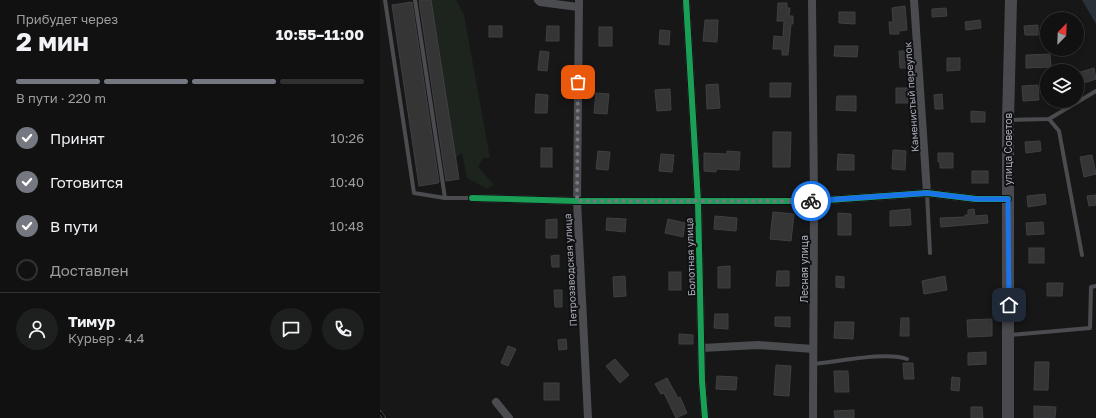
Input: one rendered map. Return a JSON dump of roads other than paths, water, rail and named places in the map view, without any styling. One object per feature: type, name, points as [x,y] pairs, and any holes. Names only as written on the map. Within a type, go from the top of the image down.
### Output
[{"type":"main road","name":"улица Советов","points":[[1008,418],[1008,120],[1011,0]]},
{"type":"street","points":[[538,0],[540,2],[578,4]]},
{"type":"street","name":"Болотная улица","points":[[686,0],[698,202],[702,381],[705,418]]},
{"type":"street","name":"Лесная улица","points":[[812,0],[814,201],[813,418]]},
{"type":"street","name":"Каменистый переулок","points":[[914,0],[927,193]]},
{"type":"street","name":"Петрозаводская улица","points":[[578,4],[577,201],[588,418]]},
{"type":"street","points":[[472,198],[577,201],[814,201],[927,193],[976,199],[1008,199]]},
{"type":"street","points":[[702,348],[758,345],[813,349]]},
{"type":"street","points":[[496,402],[509,418]]},
{"type":"lane","points":[[386,0],[414,192],[445,198],[472,198]]},
{"type":"lane","points":[[415,0],[445,198]]},
{"type":"lane","points":[[1008,120],[1049,120],[1096,91]]},
{"type":"lane","points":[[1049,120],[1059,131],[1082,255]]},
{"type":"lane","points":[[927,193],[930,253]]},
{"type":"lane","points":[[1009,335],[1090,328],[1092,287],[1096,286]]},
{"type":"lane","points":[[814,364],[882,357],[902,357],[907,360]]},
{"type":"railway","points":[[380,412],[384,418]]}]
